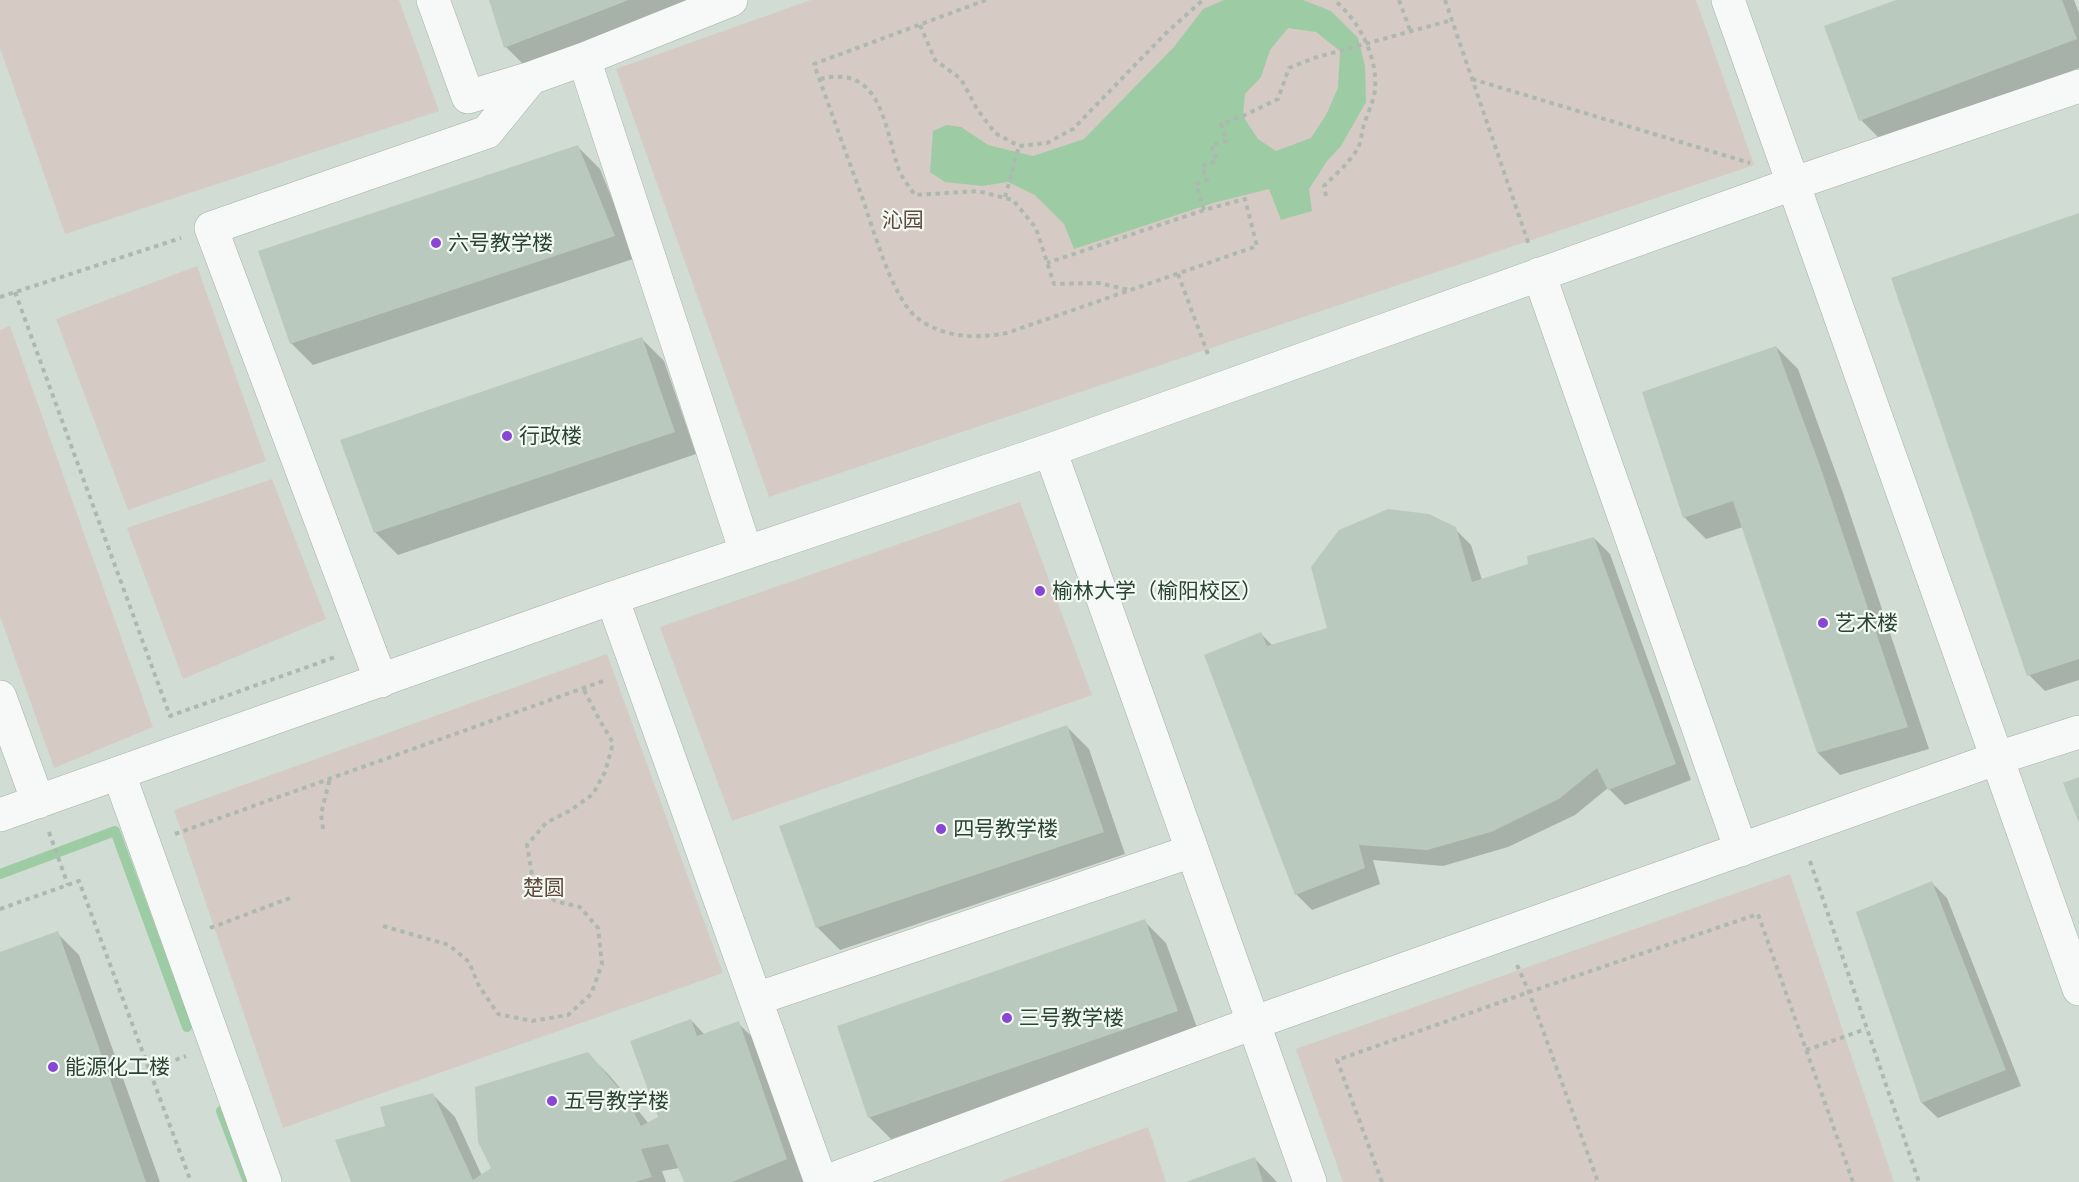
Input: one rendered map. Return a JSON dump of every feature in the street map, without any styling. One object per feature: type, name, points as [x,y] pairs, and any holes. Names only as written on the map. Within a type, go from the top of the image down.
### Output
[{"type":"street","points":[[433,0],[468,97],[584,59],[731,0]]},
{"type":"street","points":[[1728,0],[1795,183],[2079,989]]},
{"type":"street","points":[[584,59],[746,552]]},
{"type":"street","points":[[381,681],[211,228],[487,132],[531,78]]},
{"type":"street","points":[[0,815],[612,598],[1050,450],[1795,183],[2079,86]]},
{"type":"street","points":[[1539,274],[1741,850]]},
{"type":"street","points":[[1050,450],[1310,1182]]},
{"type":"street","points":[[612,598],[823,1182],[1253,1023],[1998,758],[2079,732]]},
{"type":"street","points":[[0,696],[38,802]]},
{"type":"street","points":[[119,774],[265,1182]]},
{"type":"street","points":[[756,999],[1192,851]]},
{"type":"path","points":[[986,0],[814,64],[889,275],[916,316],[961,337],[983,337],[1007,333],[1257,246],[1245,199],[1204,210],[1047,263]]},
{"type":"path","points":[[920,25],[935,60],[961,79],[977,109],[995,133],[1020,146],[1047,144],[1073,129],[1166,33],[1203,0]]},
{"type":"path","points":[[1326,196],[1324,186],[1360,146],[1362,130],[1375,90],[1372,57],[1358,28],[1334,0]]},
{"type":"path","points":[[1399,0],[1411,33]]},
{"type":"path","points":[[1445,0],[1539,274]]},
{"type":"path","points":[[1204,210],[1196,184],[1207,180],[1202,166],[1217,161],[1211,145],[1227,141],[1221,124],[1278,99],[1289,68],[1314,58],[1452,20]]},
{"type":"path","points":[[820,79],[833,76],[853,79],[874,93],[885,120],[899,170],[915,195],[978,190],[1013,200],[1036,228],[1054,284],[1098,283],[1131,290]]},
{"type":"path","points":[[1472,79],[1754,165],[1795,183]]},
{"type":"path","points":[[1005,198],[1020,146]]},
{"type":"path","points":[[0,297],[211,228]]},
{"type":"path","points":[[1178,274],[1220,389]]},
{"type":"path","points":[[15,292],[170,716],[368,645]]},
{"type":"path","points":[[145,845],[583,688],[614,743],[605,772],[593,794],[571,810],[546,823],[527,845],[532,875],[555,901],[580,907],[598,928],[602,964],[591,994],[568,1015],[532,1022],[498,1014],[478,984],[469,962],[449,945],[383,926]]},
{"type":"path","points":[[323,829],[321,814],[330,778]]},
{"type":"path","points":[[38,802],[68,885]]},
{"type":"path","points":[[1799,829],[1919,1182]]},
{"type":"path","points":[[0,909],[79,881],[191,1182]]},
{"type":"path","points":[[179,940],[290,898]]},
{"type":"path","points":[[1382,1182],[1337,1060],[1758,914],[1853,1182]]},
{"type":"path","points":[[1502,934],[1529,992],[1598,1182]]},
{"type":"path","points":[[1806,1050],[1866,1029]]},
{"type":"shaded area","name":"榆林大学（榆阳校区）","points":[[0,0],[2079,0],[2079,1182],[0,1182]]},
{"type":"shaded area","points":[[1224,0],[1303,0],[1331,11],[1358,38],[1365,66],[1366,102],[1341,146],[1327,161],[1309,189],[1312,211],[1281,220],[1269,189],[1213,203],[1074,249],[1064,224],[1035,195],[1008,182],[982,186],[945,182],[930,172],[933,131],[947,125],[961,127],[988,145],[1033,156],[1084,139],[1174,47],[1203,9]],"holes":[[[1288,28],[1316,32],[1340,51],[1338,88],[1326,115],[1311,138],[1276,151],[1258,139],[1243,116],[1245,94],[1261,77],[1270,50]]]},
{"type":"green space","points":[[0,0],[399,0],[439,111],[65,234],[0,48]]},
{"type":"green space","name":"沁园","points":[[811,0],[1696,0],[1754,165],[769,497],[616,69]]},
{"type":"green space","points":[[197,266],[266,461],[128,510],[56,319]]},
{"type":"green space","points":[[10,326],[153,727],[54,768],[0,616],[0,330]]},
{"type":"green space","points":[[272,479],[326,619],[183,679],[127,528]]},
{"type":"green space","points":[[1020,502],[1092,695],[732,821],[660,627]]},
{"type":"green space","name":"楚圆","points":[[607,654],[723,973],[283,1128],[174,810]]},
{"type":"green space","points":[[1790,874],[1894,1182],[1343,1182],[1296,1049]]},
{"type":"green space","points":[[1148,1127],[1166,1182],[999,1182]]},
{"type":"building","points":[[489,0],[629,0],[504,48]]},
{"type":"building","points":[[1896,0],[2062,0],[2077,39],[1859,121],[1824,26]]},
{"type":"building","name":"六号教学楼","points":[[578,145],[615,236],[290,344],[258,251]]},
{"type":"building","points":[[2079,213],[2079,659],[2027,676],[1891,278]]},
{"type":"building","name":"行政楼","points":[[642,337],[675,432],[374,533],[340,440]]},
{"type":"building","name":"艺术楼","points":[[1776,346],[1820,466],[1908,727],[1817,753],[1733,501],[1683,518],[1642,392]]},
{"type":"building","points":[[1388,509],[1429,514],[1456,527],[1472,582],[1528,564],[1527,556],[1594,537],[1676,764],[1608,790],[1597,768],[1559,799],[1491,832],[1427,850],[1359,845],[1365,868],[1295,895],[1204,655],[1261,632],[1267,646],[1327,628],[1311,567],[1339,530]]},
{"type":"building","name":"四号教学楼","points":[[1067,725],[1104,832],[816,928],[779,826]]},
{"type":"building","points":[[2079,777],[2079,823],[2063,783]]},
{"type":"building","points":[[1932,881],[2006,1070],[1921,1103],[1856,912]]},
{"type":"building","name":"三号教学楼","points":[[1145,919],[1178,1011],[868,1118],[837,1026]]},
{"type":"building","name":"能源化工楼","points":[[58,931],[146,1182],[0,1182],[0,952]]},
{"type":"building","name":"五号教学楼","points":[[691,1019],[697,1036],[739,1021],[787,1159],[732,1182],[684,1182],[668,1144],[641,1149],[652,1177],[635,1182],[351,1182],[335,1140],[385,1126],[380,1107],[433,1093],[473,1180],[491,1168],[478,1142],[475,1087],[588,1052],[625,1096],[641,1126],[658,1117],[630,1041]]},
{"type":"building","points":[[1255,1157],[1263,1182],[1186,1182]]},
{"type":"waterway","points":[[0,874],[115,831],[187,1027]]},
{"type":"waterway","points":[[221,1111],[248,1182]]},
{"type":"place","name":"六号教学楼","points":[[436,243]]},
{"type":"place","name":"行政楼","points":[[507,436]]},
{"type":"place","name":"榆林大学（榆阳校区）","points":[[1040,591]]},
{"type":"place","name":"艺术楼","points":[[1823,623]]},
{"type":"place","name":"四号教学楼","points":[[941,829]]},
{"type":"place","name":"三号教学楼","points":[[1007,1018]]},
{"type":"place","name":"能源化工楼","points":[[53,1067]]},
{"type":"place","name":"五号教学楼","points":[[552,1101]]}]
